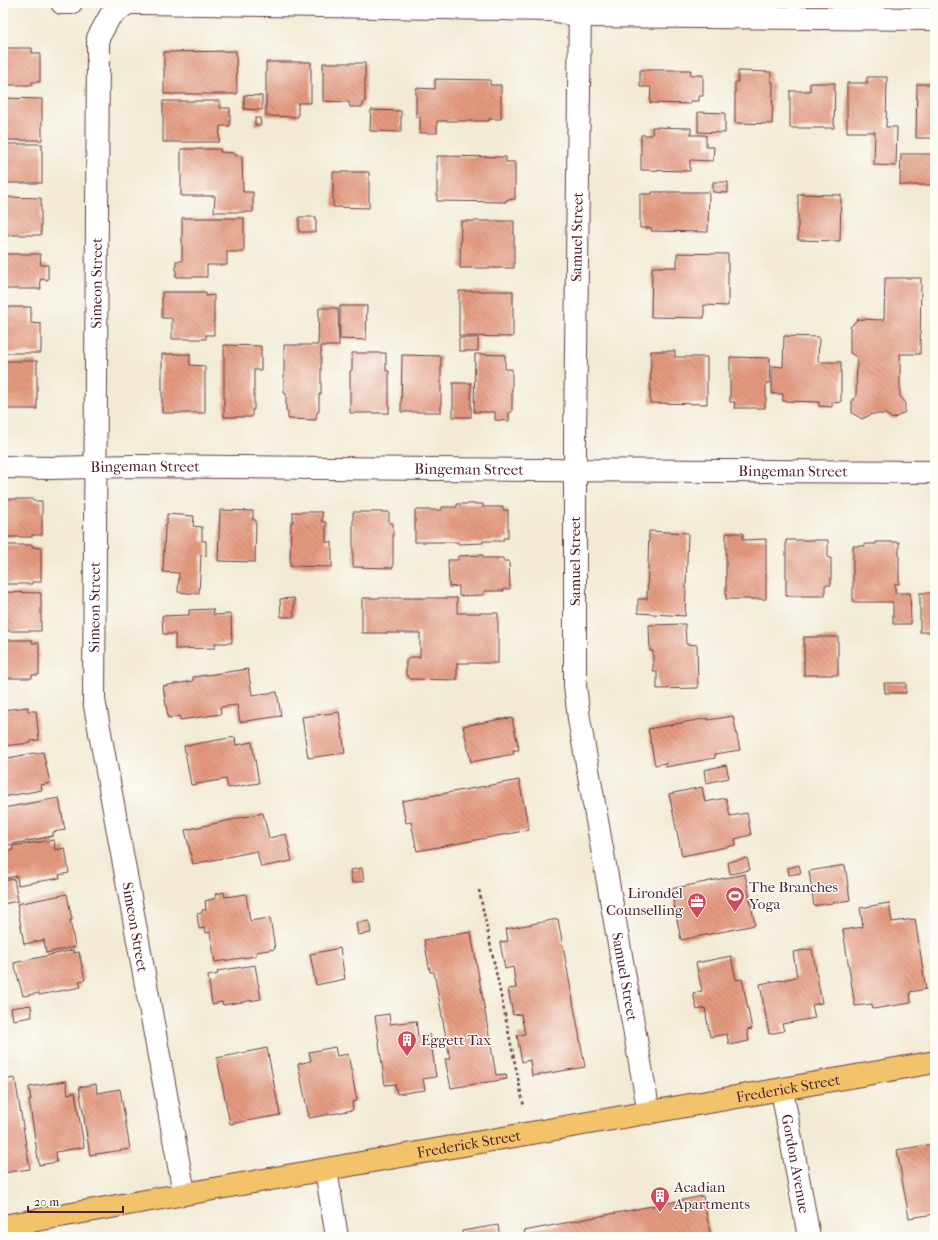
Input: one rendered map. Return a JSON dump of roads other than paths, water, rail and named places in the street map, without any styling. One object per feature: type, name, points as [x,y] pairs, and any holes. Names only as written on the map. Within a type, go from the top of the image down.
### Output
[{"type":"main road","name":"Frederick Street","points":[[3,1226],[935,1062]]},
{"type":"street","points":[[62,3],[71,3]]},
{"type":"street","name":"Simeon Street","points":[[184,1193],[94,700],[98,38],[110,16],[128,3],[580,10]]},
{"type":"street","points":[[580,10],[935,19]]},
{"type":"street","name":"Samuel Street","points":[[580,10],[575,470],[575,685],[579,719],[649,1113]]},
{"type":"street","name":"Bingeman Street","points":[[3,467],[95,468],[132,466],[935,472]]},
{"type":"street","name":"Gordon Avenue","points":[[782,1090],[810,1237]]},
{"type":"street","points":[[326,1170],[337,1237]]},
{"type":"place","name":"The Branches Yoga","points":[[735,913]]},
{"type":"place","name":"Lirondel Counselling","points":[[697,919]]},
{"type":"place","name":"Eggett Tax","points":[[407,1057]]},
{"type":"place","name":"Acadian Apartments","points":[[660,1213]]}]
